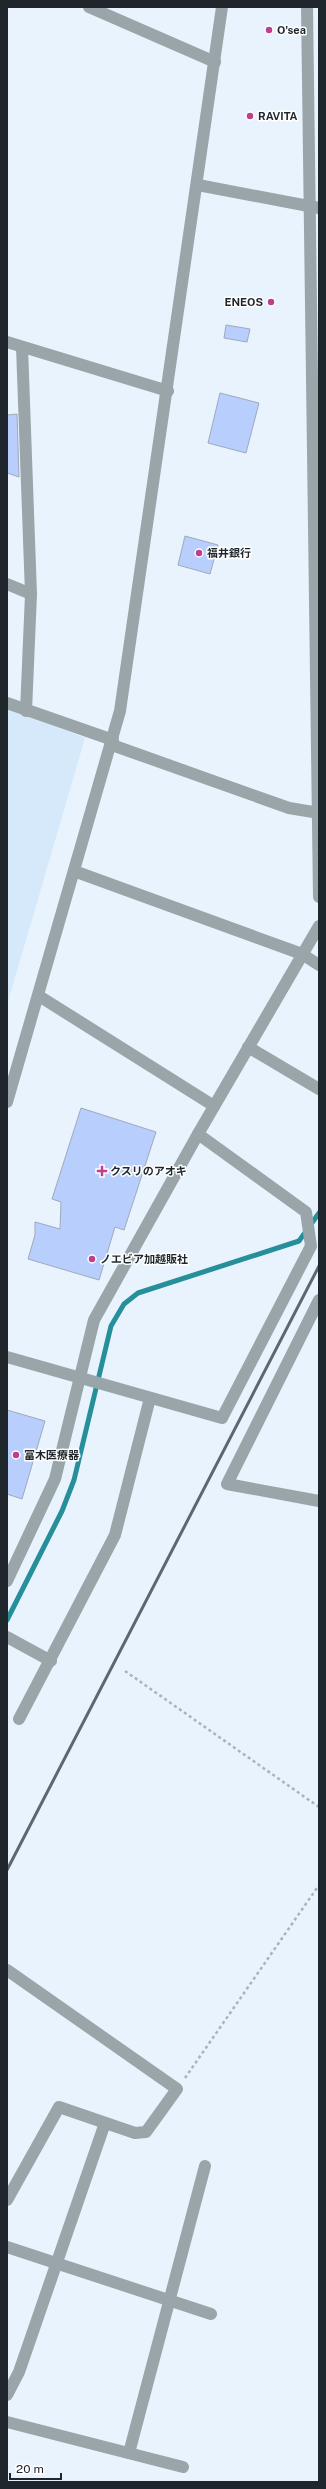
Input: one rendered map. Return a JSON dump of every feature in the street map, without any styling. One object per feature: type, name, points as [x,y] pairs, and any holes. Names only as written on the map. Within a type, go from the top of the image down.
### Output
[{"type":"street","points":[[89,7],[215,62]]},
{"type":"street","points":[[7,1102],[113,743],[128,665],[198,185],[222,7]]},
{"type":"street","points":[[307,7],[315,208],[319,897]]},
{"type":"street","points":[[198,185],[315,208]]},
{"type":"street","points":[[7,342],[168,391]]},
{"type":"street","points":[[22,347],[30,594],[26,711]]},
{"type":"street","points":[[7,584],[30,594]]},
{"type":"street","points":[[7,703],[289,808],[318,813]]},
{"type":"street","points":[[74,871],[302,954],[319,965]]},
{"type":"street","points":[[7,1581],[55,1479],[94,1320],[198,1134],[319,926]]},
{"type":"street","points":[[39,996],[214,1106]]},
{"type":"street","points":[[248,1047],[319,1089]]},
{"type":"street","points":[[7,1357],[222,1418],[311,1246],[306,1212],[198,1134]]},
{"type":"street","points":[[319,1300],[227,1484],[319,1501]]},
{"type":"street","points":[[19,1719],[51,1661],[115,1535],[150,1398]]},
{"type":"street","points":[[7,1637],[51,1661]]},
{"type":"street","points":[[7,1970],[177,2089],[146,2132],[135,2133],[59,2107],[7,2200]]},
{"type":"street","points":[[7,2395],[19,2372],[105,2123]]},
{"type":"street","points":[[129,2453],[205,2166]]},
{"type":"street","points":[[7,2247],[211,2314]]},
{"type":"street","points":[[7,2422],[183,2467]]},
{"type":"path","points":[[125,1670],[319,1807]]},
{"type":"path","points":[[177,2089],[319,1884]]},
{"type":"shaded area","points":[[7,708],[85,738],[7,1005]]},
{"type":"building","points":[[226,325],[250,329],[247,342],[224,338]]},
{"type":"building","points":[[220,393],[259,403],[246,453],[208,443]]},
{"type":"building","points":[[17,414],[19,477],[7,473],[7,415]]},
{"type":"building","points":[[185,536],[218,545],[210,574],[178,565]]},
{"type":"building","points":[[81,1108],[156,1132],[124,1230],[115,1227],[99,1280],[28,1259],[35,1235],[35,1222],[60,1229],[61,1202],[52,1199]]},
{"type":"building","points":[[7,1410],[45,1421],[22,1499],[7,1494]]},
{"type":"waterway","points":[[7,1620],[62,1511],[74,1480],[111,1326],[124,1304],[138,1293],[299,1241],[319,1213]]},
{"type":"railway","points":[[7,1870],[319,1266]]},
{"type":"place","name":"O'sea","points":[[269,30]]},
{"type":"place","name":"RAVITA","points":[[250,116]]},
{"type":"place","name":"ENEOS","points":[[271,302]]},
{"type":"place","name":"福井銀行","points":[[199,553]]},
{"type":"place","name":"クスリのアオキ","points":[[102,1171]]},
{"type":"place","name":"ノエビア加越販社","points":[[92,1259]]},
{"type":"place","name":"冨木医療器","points":[[16,1455]]}]
